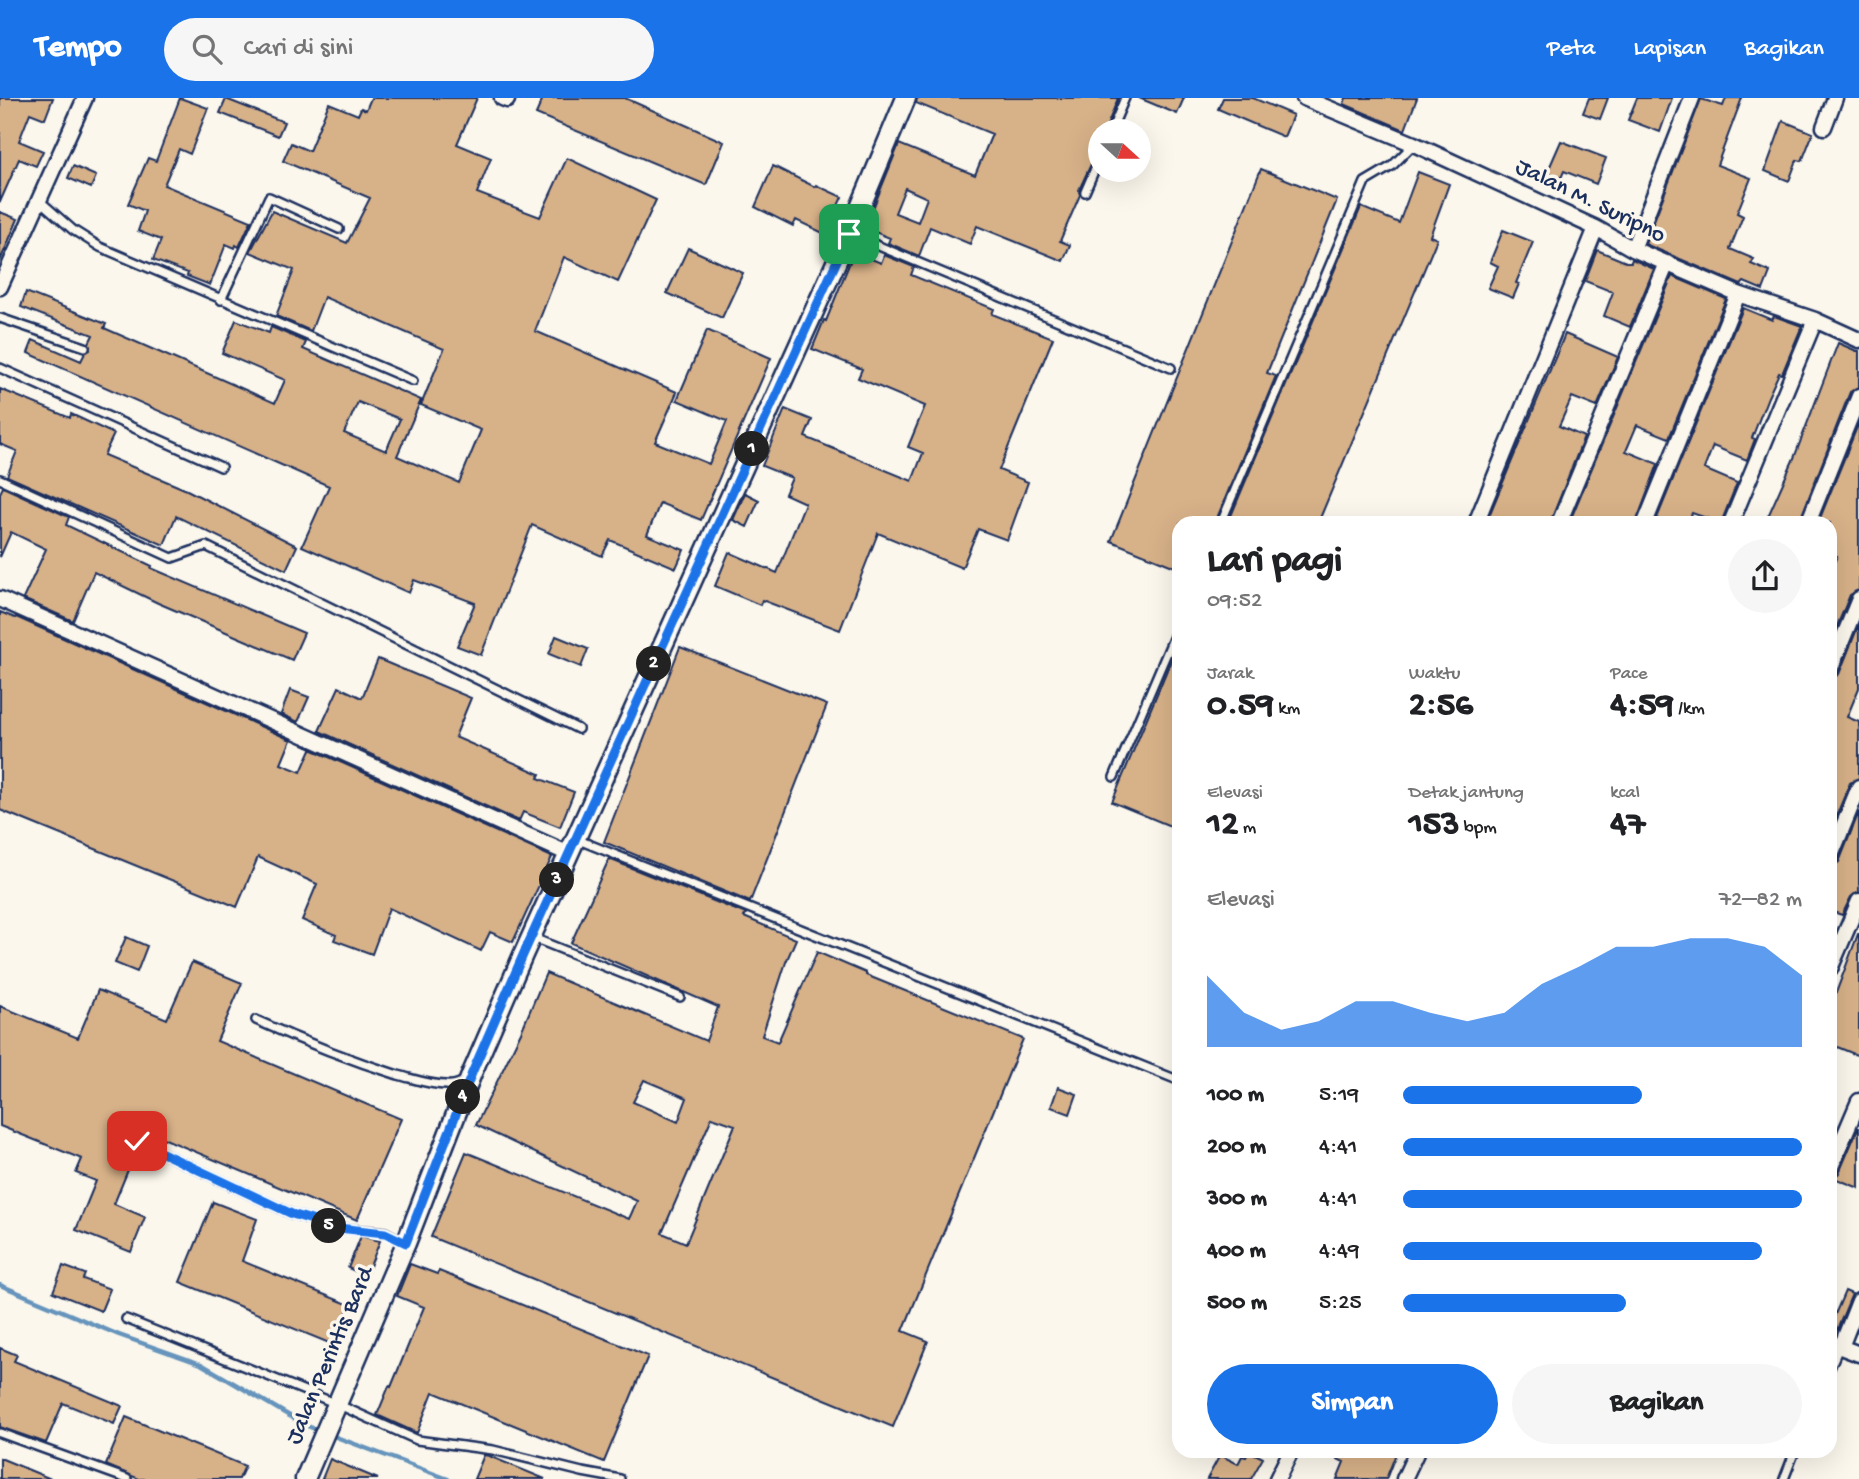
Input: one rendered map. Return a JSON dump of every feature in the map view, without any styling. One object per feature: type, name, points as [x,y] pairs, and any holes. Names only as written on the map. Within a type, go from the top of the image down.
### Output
[{"type":"street","points":[[0,287],[85,98]]},
{"type":"street","name":"Jalan Perintis Bard","points":[[305,1479],[406,1243],[472,1073],[531,937],[849,234],[906,98]]},
{"type":"street","name":"Jalan M. Suripno","points":[[1304,98],[1414,144],[1633,249],[1738,294],[1815,320],[1859,340]]},
{"type":"street","points":[[1633,249],[1692,98]]},
{"type":"street","points":[[1824,127],[1835,98]]},
{"type":"street","points":[[1479,516],[1596,229]]},
{"type":"street","points":[[1562,516],[1667,263]]},
{"type":"street","points":[[1648,516],[1738,294]]},
{"type":"street","points":[[1734,516],[1815,320]]},
{"type":"street","points":[[1811,516],[1859,396]]},
{"type":"street","points":[[1837,653],[1859,598]]},
{"type":"street","points":[[0,599],[572,846]]},
{"type":"street","points":[[1837,841],[1859,787]]},
{"type":"street","points":[[1837,953],[1859,901]]},
{"type":"street","points":[[1837,1153],[1859,1101]]},
{"type":"street","points":[[1859,1301],[1837,1346],[1859,1354]]},
{"type":"street","points":[[1276,1479],[1288,1458]]},
{"type":"street","points":[[1404,1479],[1414,1458]]},
{"type":"lane","points":[[1116,119],[1125,98]]},
{"type":"lane","points":[[1224,516],[1365,182],[1392,166],[1414,144]]},
{"type":"lane","points":[[1085,192],[1089,182]]},
{"type":"lane","points":[[221,300],[269,197],[339,229]]},
{"type":"lane","points":[[39,200],[73,230],[100,247],[413,382]]},
{"type":"lane","points":[[849,234],[1171,368]]},
{"type":"lane","points":[[0,318],[85,347]]},
{"type":"lane","points":[[0,368],[220,467]]},
{"type":"lane","points":[[0,479],[172,558],[206,545],[578,729]]},
{"type":"lane","points":[[1114,777],[1172,641]]},
{"type":"lane","points":[[572,846],[1172,1078]]},
{"type":"lane","points":[[531,937],[680,996]]},
{"type":"lane","points":[[256,1020],[375,1068],[424,1082],[445,1086],[460,1084],[472,1073]]},
{"type":"lane","points":[[137,1141],[292,1214],[338,1228],[385,1233],[406,1243]]},
{"type":"lane","points":[[126,1318],[337,1404],[417,1440],[493,1450],[620,1479]]},
{"type":"lane","points":[[0,1433],[127,1479]]},
{"type":"lane","points":[[1784,1479],[1792,1458]]},
{"type":"building","points":[[0,98],[53,98],[45,119],[30,113],[19,141],[43,151],[36,166],[19,159],[0,202]]},
{"type":"building","points":[[180,98],[208,108],[190,154],[179,149],[164,185],[251,221],[239,247],[226,244],[210,285],[187,276],[188,273],[153,260],[161,240],[138,231],[145,211],[128,204],[148,158],[156,161]]},
{"type":"building","points":[[371,98],[477,98],[457,144],[491,158],[477,193],[540,217],[567,158],[656,200],[618,282],[564,257],[535,331],[677,392],[655,442],[709,464],[727,421],[677,400],[707,330],[771,358],[701,520],[660,503],[647,535],[684,550],[676,568],[610,540],[602,556],[532,525],[481,655],[457,646],[475,603],[414,580],[409,593],[302,546],[329,486],[28,353],[33,340],[81,361],[90,350],[89,343],[93,335],[21,307],[26,292],[106,324],[104,328],[275,403],[285,380],[222,353],[236,320],[269,333],[271,327],[306,342],[303,349],[421,400],[397,456],[459,483],[481,430],[421,405],[444,349],[324,297],[311,331],[276,316],[294,270],[250,252],[272,211],[347,243],[370,198],[283,161],[291,143],[309,151],[329,103],[358,115],[361,108],[366,110]],"holes":[[[358,402],[400,419],[386,451],[344,433]]]},
{"type":"building","points":[[543,98],[625,98],[724,142],[706,185],[536,114]]},
{"type":"building","points":[[917,98],[1118,98],[1110,119],[1088,119],[1088,171],[1060,241],[1070,245],[1063,261],[977,226],[970,244],[930,227],[919,256],[888,243],[890,238],[865,228],[899,144],[975,175],[992,134],[916,103]],"holes":[[[905,188],[927,198],[918,222],[895,213]]]},
{"type":"building","points":[[1139,98],[1184,98],[1177,114]]},
{"type":"building","points":[[1223,98],[1253,98],[1293,115],[1284,137],[1218,109]]},
{"type":"building","points":[[1346,98],[1417,98],[1405,130],[1344,104]]},
{"type":"building","points":[[1589,98],[1608,98],[1600,119],[1583,113]]},
{"type":"building","points":[[1637,98],[1672,98],[1660,132],[1628,120]]},
{"type":"building","points":[[1726,98],[1742,98],[1717,165],[1751,178],[1737,213],[1743,216],[1730,249],[1754,259],[1751,264],[1770,272],[1763,290],[1744,282],[1741,285],[1645,244],[1701,99],[1723,106]]},
{"type":"building","points":[[226,99],[284,122],[278,136],[220,113]]},
{"type":"building","points":[[1783,121],[1813,133],[1802,161],[1797,160],[1789,181],[1765,171]]},
{"type":"building","points":[[1561,141],[1606,158],[1596,184],[1564,171],[1561,178],[1547,173]]},
{"type":"building","points":[[73,166],[96,176],[91,188],[68,178]]},
{"type":"building","points":[[773,166],[842,197],[825,234],[796,220],[793,226],[755,207]]},
{"type":"building","points":[[1261,169],[1337,200],[1267,373],[1276,376],[1218,516],[1172,516],[1172,566],[1111,541]]},
{"type":"building","points":[[1418,172],[1449,184],[1430,236],[1437,239],[1321,516],[1231,516],[1361,207],[1399,223]]},
{"type":"building","points":[[0,212],[18,219],[0,261]]},
{"type":"building","points":[[1503,230],[1533,242],[1516,283],[1519,284],[1513,298],[1488,288],[1498,266],[1490,262]]},
{"type":"building","points":[[688,248],[743,273],[722,318],[667,293]]},
{"type":"building","points":[[1597,250],[1626,262],[1631,262],[1632,259],[1654,269],[1630,327],[1604,316],[1613,292],[1585,281]]},
{"type":"building","points":[[854,252],[881,263],[884,255],[914,267],[911,275],[994,309],[992,314],[1053,338],[999,470],[1028,482],[1007,540],[978,529],[962,568],[878,533],[840,630],[762,600],[760,605],[715,586],[729,552],[777,573],[805,503],[785,494],[792,478],[762,466],[785,409],[812,420],[805,437],[912,481],[923,453],[908,447],[925,406],[858,378],[862,369],[812,349]]},
{"type":"building","points":[[1672,276],[1726,299],[1669,438],[1637,425],[1626,451],[1658,464],[1639,516],[1572,516]]},
{"type":"building","points":[[1743,308],[1772,320],[1774,316],[1802,326],[1782,374],[1779,373],[1768,397],[1752,438],[1755,439],[1747,460],[1713,446],[1704,469],[1737,483],[1724,516],[1701,516],[1692,513],[1691,516],[1658,516]]},
{"type":"building","points":[[1565,334],[1618,357],[1597,407],[1572,397],[1559,426],[1584,437],[1553,516],[1489,516]]},
{"type":"building","points":[[1838,343],[1859,352],[1859,387],[1850,392],[1802,516],[1768,516],[1794,458]]},
{"type":"building","points":[[0,389],[70,418],[71,414],[114,434],[104,455],[187,490],[297,546],[286,570],[176,516],[164,545],[7,476],[17,451],[0,444]]},
{"type":"building","points":[[1859,422],[1859,590],[1850,595],[1837,626],[1837,516],[1821,516]]},
{"type":"building","points":[[3,487],[69,517],[66,525],[152,566],[151,568],[304,633],[292,660],[158,603],[94,572],[73,621],[23,599],[46,549],[11,532],[0,557],[0,493]]},
{"type":"building","points":[[745,493],[759,500],[747,527],[733,520]]},
{"type":"building","points":[[0,612],[291,740],[281,764],[301,772],[311,749],[552,857],[513,942],[490,932],[481,951],[389,908],[372,954],[334,940],[336,935],[302,920],[317,884],[258,857],[237,907],[0,810]]},
{"type":"building","points":[[1859,624],[1859,688],[1847,717],[1859,722],[1859,778],[1850,783],[1837,814],[1837,675]]},
{"type":"building","points":[[556,636],[588,649],[581,667],[549,654]]},
{"type":"building","points":[[680,647],[827,705],[750,902],[604,842]]},
{"type":"building","points":[[1172,658],[1172,827],[1112,802]]},
{"type":"building","points":[[378,659],[471,698],[455,737],[540,774],[538,778],[574,792],[560,827],[523,812],[519,821],[319,731],[339,687],[362,698]]},
{"type":"building","points":[[290,690],[309,697],[298,722],[281,714]]},
{"type":"building","points":[[1859,812],[1859,892],[1851,897],[1842,915],[1837,913],[1839,862]]},
{"type":"building","points":[[609,859],[746,914],[744,917],[796,939],[762,1036],[778,1042],[817,952],[866,975],[1023,1039],[903,1331],[928,1341],[893,1427],[431,1237],[466,1152],[629,1219],[637,1201],[476,1125],[546,973],[706,1041],[718,1007],[571,943]],"holes":[[[644,1080],[687,1098],[678,1122],[633,1102]],[[712,1117],[735,1125],[686,1243],[662,1233]]]},
{"type":"building","points":[[1859,934],[1859,1056],[1837,1047],[1837,990]]},
{"type":"building","points":[[126,937],[147,946],[137,972],[115,963]]},
{"type":"building","points":[[192,962],[242,983],[217,1041],[401,1119],[357,1220],[144,1130],[141,1136],[136,1135],[131,1139],[137,1148],[114,1204],[145,1217],[131,1252],[76,1230],[96,1181],[76,1173],[82,1159],[0,1126],[0,1006],[78,1038],[98,990],[167,1019]]},
{"type":"building","points":[[1058,1087],[1077,1094],[1070,1114],[1051,1107]]},
{"type":"building","points":[[1859,1128],[1859,1188],[1837,1179]]},
{"type":"building","points":[[213,1202],[257,1219],[242,1261],[350,1305],[334,1345],[180,1282]]},
{"type":"building","points":[[361,1236],[380,1241],[366,1276],[348,1268]]},
{"type":"building","points":[[410,1264],[437,1274],[439,1271],[648,1356],[604,1462],[433,1392],[417,1433],[377,1415],[424,1307],[397,1296]]},
{"type":"building","points":[[63,1266],[85,1274],[83,1279],[110,1289],[101,1311],[53,1292]]},
{"type":"building","points":[[1845,1291],[1852,1294],[1837,1330],[1837,1310]]},
{"type":"building","points":[[0,1348],[17,1355],[14,1361],[122,1406],[114,1424],[63,1403],[46,1443],[0,1427]]},
{"type":"building","points":[[126,1417],[245,1466],[239,1479],[139,1479],[106,1465]]},
{"type":"building","points":[[484,1455],[489,1456],[545,1479],[474,1479]]},
{"type":"building","points":[[0,1458],[51,1479],[0,1479]]},
{"type":"building","points":[[1218,1458],[1226,1458],[1238,1464],[1241,1458],[1263,1458],[1251,1479],[1207,1479]]},
{"type":"building","points":[[1336,1458],[1394,1458],[1386,1479],[1337,1479],[1344,1462]]},
{"type":"building","points":[[330,1459],[378,1479],[322,1479]]},
{"type":"waterway","points":[[0,1285],[119,1335],[201,1364],[305,1425],[320,1431]]},
{"type":"waterway","points":[[328,1434],[448,1479]]},
{"type":"route","points":[[137,1141],[292,1214],[338,1228],[385,1233],[406,1243],[472,1073],[523,955],[849,234]]}]
